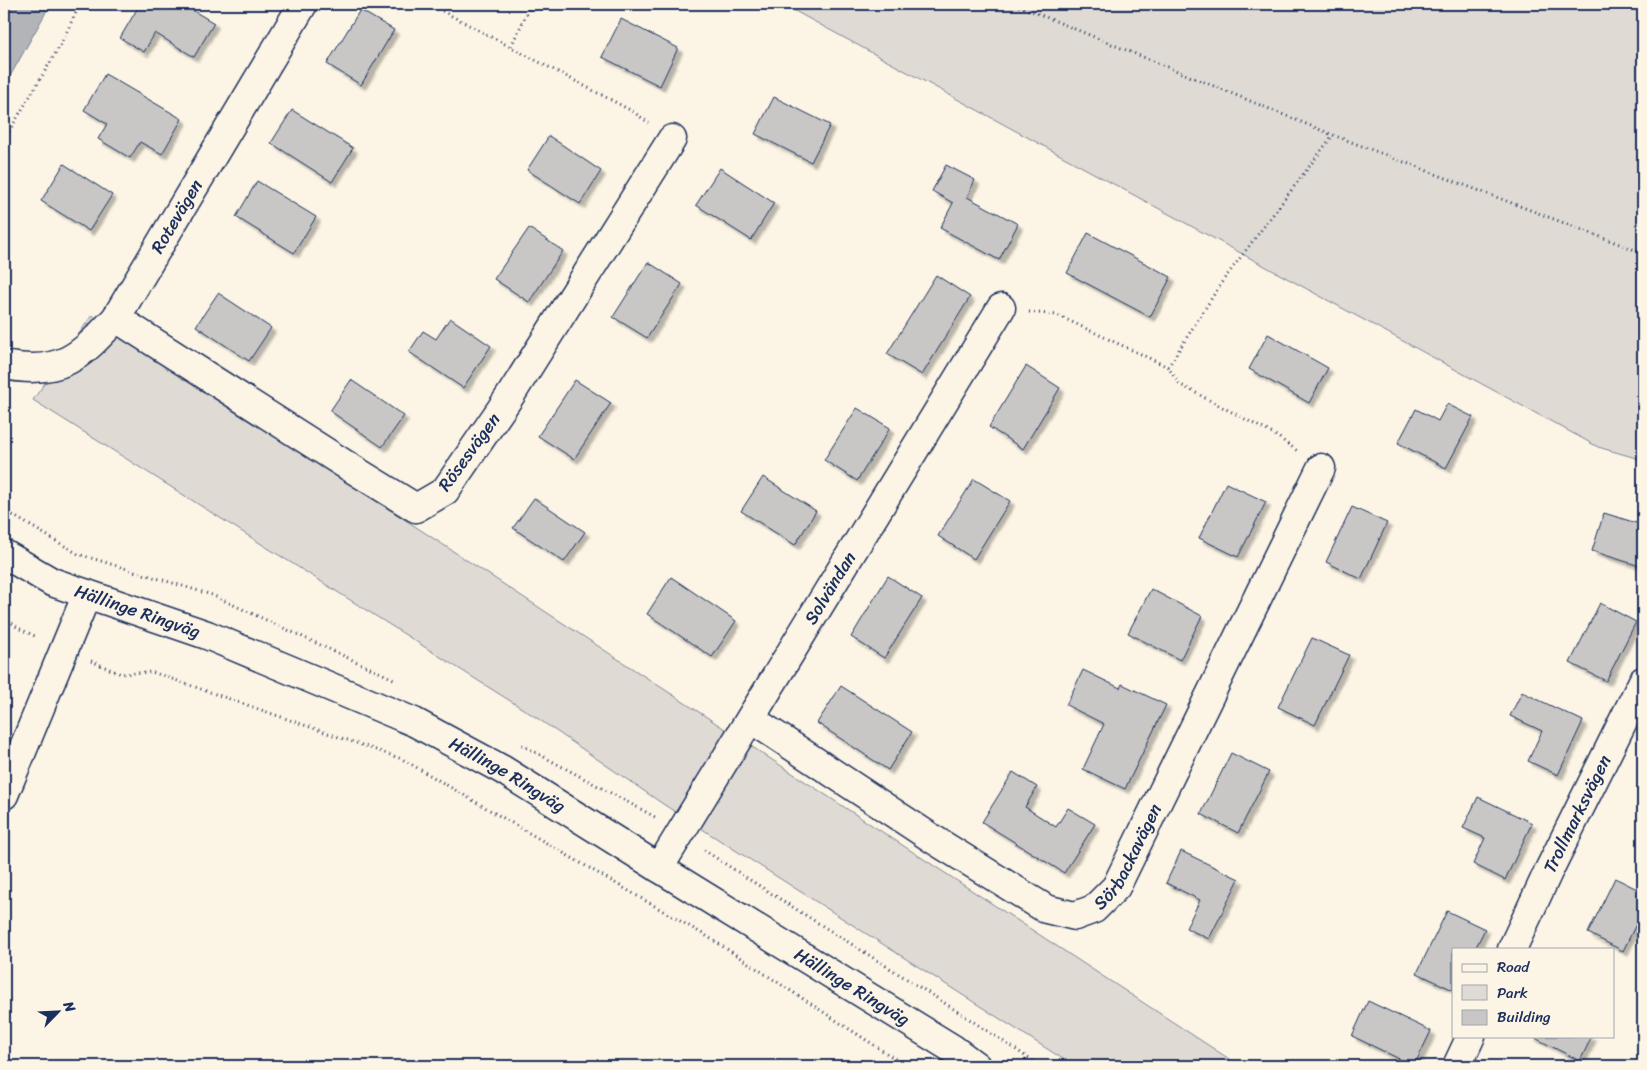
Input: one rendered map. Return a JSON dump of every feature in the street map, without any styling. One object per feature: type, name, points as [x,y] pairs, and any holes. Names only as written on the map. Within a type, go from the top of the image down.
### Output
[{"type":"street","name":"Rotevägen","points":[[4,365],[33,368],[57,366],[82,353],[116,318],[303,4]]},
{"type":"street","name":"Rösesvägen","points":[[116,318],[416,508],[445,491],[510,396],[672,139]]},
{"type":"street","name":"Solvändan","points":[[659,868],[1001,308]]},
{"type":"street","name":"Sörbackavägen","points":[[751,719],[936,841],[1046,909],[1075,916],[1094,909],[1116,887],[1321,468]]},
{"type":"street","name":"Hällinge Ringväg","points":[[4,554],[52,582],[207,635],[414,722],[503,770],[953,1049],[976,1066]]},
{"type":"street","points":[[4,795],[88,594]]},
{"type":"street","name":"Trollmarksvägen","points":[[1512,948],[1643,681]]},
{"type":"street","points":[[1457,1066],[1470,1038]]},
{"type":"path","points":[[4,140],[61,44],[80,4]]},
{"type":"path","points":[[429,4],[512,46],[632,112],[672,139]]},
{"type":"path","points":[[512,46],[532,4]]},
{"type":"path","points":[[1014,4],[1334,134],[1643,253]]},
{"type":"path","points":[[1168,367],[1222,282],[1334,134]]},
{"type":"path","points":[[1001,308],[1056,315],[1168,367],[1179,384],[1275,435],[1321,468]]},
{"type":"path","points":[[4,617],[18,628],[121,674],[152,672],[402,759],[713,940],[906,1066]]},
{"type":"green space","points":[[782,4],[1643,4],[1643,460],[1598,447]]},
{"type":"green space","points":[[92,315],[1240,1066],[1074,1066],[666,806],[531,714],[33,400]]},
{"type":"shaded area","points":[[4,4],[49,4],[4,87]]},
{"type":"building","points":[[140,4],[182,4],[214,23],[194,57],[155,33],[144,52],[120,38]]},
{"type":"building","points":[[360,10],[394,30],[361,85],[327,64]]},
{"type":"building","points":[[621,19],[678,48],[660,86],[602,57]]},
{"type":"building","points":[[105,74],[182,119],[162,154],[140,142],[130,158],[98,139],[107,124],[84,110]]},
{"type":"building","points":[[774,97],[830,125],[811,162],[755,134]]},
{"type":"building","points":[[292,110],[353,148],[332,182],[271,143]]},
{"type":"building","points":[[549,136],[601,171],[580,204],[527,170]]},
{"type":"building","points":[[64,164],[112,195],[89,231],[41,201]]},
{"type":"building","points":[[946,165],[975,180],[967,197],[1018,224],[999,260],[940,228],[953,203],[932,191]]},
{"type":"building","points":[[720,168],[774,203],[751,240],[696,205]]},
{"type":"building","points":[[257,181],[316,217],[294,253],[236,217]]},
{"type":"building","points":[[529,228],[563,251],[529,302],[494,279]]},
{"type":"building","points":[[1088,233],[1171,277],[1150,317],[1067,273]]},
{"type":"building","points":[[648,262],[682,284],[647,338],[613,317]]},
{"type":"building","points":[[936,275],[970,297],[922,375],[887,354]]},
{"type":"building","points":[[218,293],[271,328],[249,361],[196,326]]},
{"type":"building","points":[[450,318],[491,346],[463,388],[409,352],[423,331],[436,339]]},
{"type":"building","points":[[1268,334],[1328,368],[1309,403],[1249,369]]},
{"type":"building","points":[[1026,366],[1060,388],[1023,449],[989,427]]},
{"type":"building","points":[[351,380],[404,416],[382,447],[330,411]]},
{"type":"building","points":[[575,380],[611,403],[574,459],[538,436]]},
{"type":"building","points":[[1447,404],[1473,417],[1446,468],[1398,443],[1416,409],[1438,421]]},
{"type":"building","points":[[857,408],[890,428],[857,481],[824,460]]},
{"type":"building","points":[[763,477],[816,511],[795,545],[741,511]]},
{"type":"building","points":[[974,479],[1010,501],[974,559],[938,536]]},
{"type":"building","points":[[1226,483],[1266,502],[1238,557],[1199,538]]},
{"type":"building","points":[[534,498],[585,532],[564,562],[513,528]]},
{"type":"building","points":[[1352,507],[1387,523],[1361,579],[1326,562]]},
{"type":"building","points":[[1604,513],[1643,525],[1643,567],[1592,551]]},
{"type":"building","points":[[888,576],[922,598],[884,658],[851,637]]},
{"type":"building","points":[[671,577],[736,621],[712,657],[647,614]]},
{"type":"building","points":[[1151,589],[1202,616],[1180,660],[1128,633]]},
{"type":"building","points":[[1600,603],[1636,622],[1606,681],[1570,663]]},
{"type":"building","points":[[1312,638],[1349,655],[1315,725],[1278,707]]},
{"type":"building","points":[[1083,670],[1120,688],[1122,684],[1166,705],[1125,789],[1083,769],[1104,724],[1066,705]]},
{"type":"building","points":[[841,686],[912,732],[888,770],[817,723]]},
{"type":"building","points":[[1522,692],[1583,721],[1558,775],[1528,761],[1542,731],[1510,716]]},
{"type":"building","points":[[1231,753],[1269,772],[1238,833],[1201,814]]},
{"type":"building","points":[[1013,772],[1037,787],[1025,807],[1056,827],[1068,808],[1095,824],[1064,873],[982,822]]},
{"type":"building","points":[[1478,797],[1532,823],[1505,880],[1473,864],[1485,838],[1463,828]]},
{"type":"building","points":[[1181,851],[1239,879],[1209,939],[1186,928],[1200,900],[1166,883]]},
{"type":"building","points":[[1615,878],[1643,892],[1643,910],[1623,951],[1588,933]]},
{"type":"building","points":[[1447,911],[1485,929],[1476,948],[1452,948],[1452,990],[1417,973]]},
{"type":"building","points":[[1368,1001],[1431,1031],[1414,1066],[1352,1036]]},
{"type":"building","points":[[1535,1038],[1591,1038],[1580,1061]]}]
